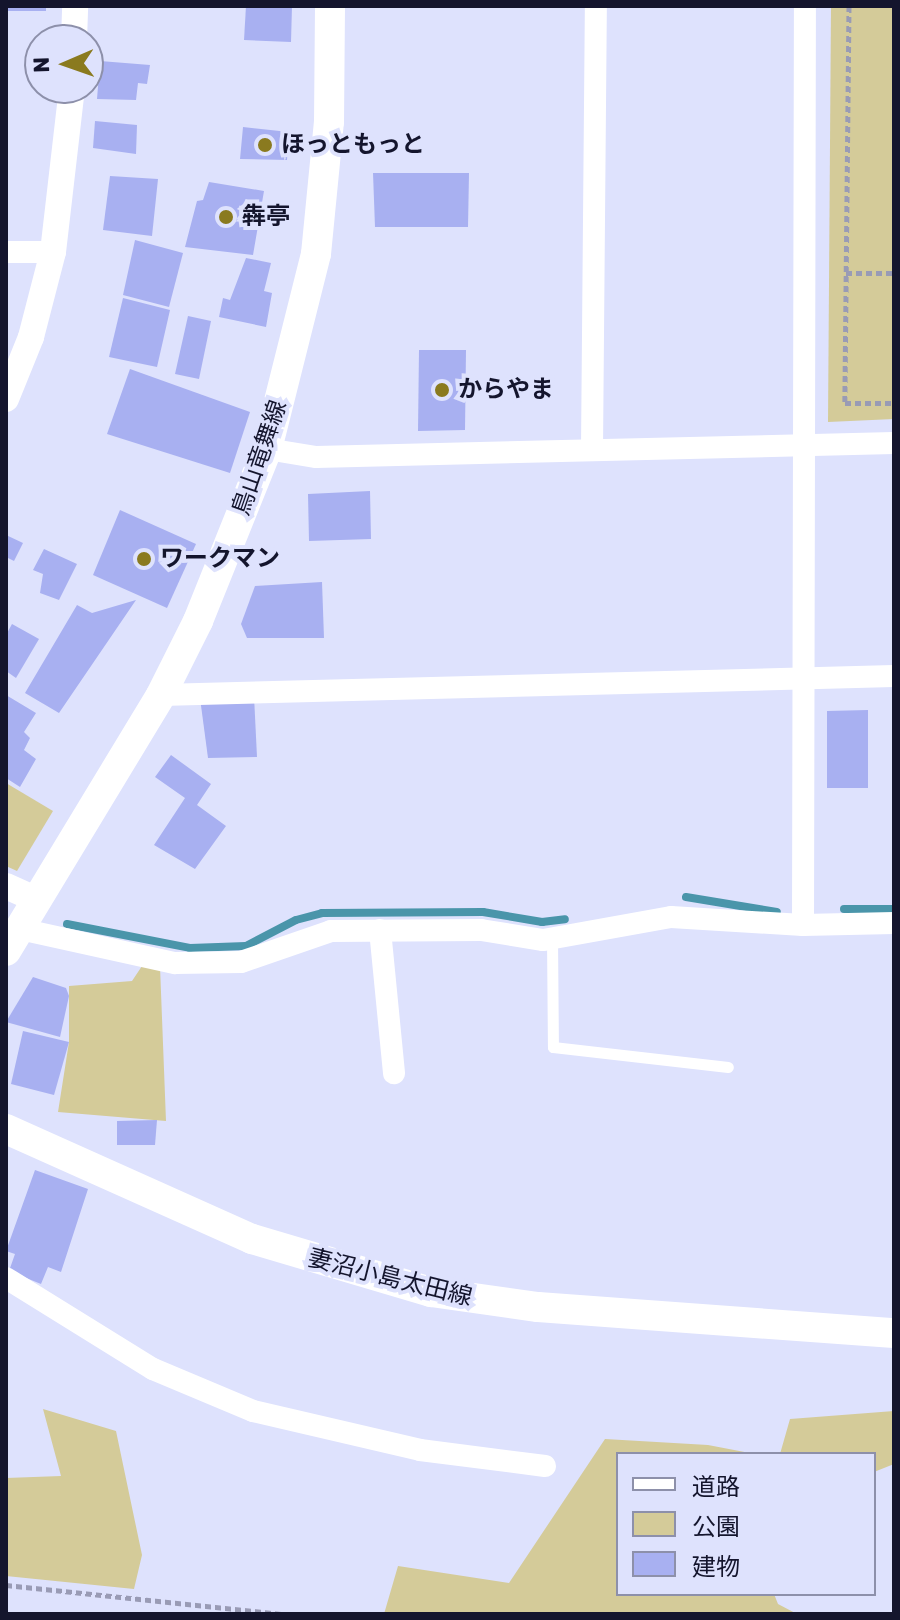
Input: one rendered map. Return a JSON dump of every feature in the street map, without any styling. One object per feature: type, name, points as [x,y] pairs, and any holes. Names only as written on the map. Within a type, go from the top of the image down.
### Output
[{"type":"main road","name":"鳥山竜舞線","points":[[13,940],[161,695],[198,621],[267,449],[316,254],[329,122],[330,6]]},
{"type":"main road","name":"妻沼小島太田線","points":[[6,1129],[252,1239],[431,1292],[538,1307],[894,1333]]},
{"type":"street","points":[[592,449],[596,6]]},
{"type":"street","points":[[803,925],[801,446],[805,6]]},
{"type":"street","points":[[6,399],[31,337],[53,252],[70,104]]},
{"type":"street","points":[[6,252],[53,252]]},
{"type":"street","points":[[267,449],[316,457],[894,443]]},
{"type":"street","points":[[161,695],[894,676]]},
{"type":"street","points":[[6,886],[37,900]]},
{"type":"street","points":[[13,940],[175,963],[241,962],[313,933],[481,930],[552,938],[671,917],[803,925],[894,923]]},
{"type":"street","points":[[380,930],[394,1073]]},
{"type":"street","points":[[6,1278],[153,1369],[253,1411],[420,1450],[545,1466]]},
{"type":"lane","points":[[552,938],[553,1047],[728,1067]]},
{"type":"path","points":[[849,6],[845,403],[894,403]]},
{"type":"path","points":[[846,273],[894,273]]},
{"type":"path","points":[[6,1585],[283,1614]]},
{"type":"green space","points":[[831,6],[894,6],[894,419],[828,422]]},
{"type":"green space","points":[[6,783],[53,811],[17,871],[6,866]]},
{"type":"green space","points":[[144,963],[160,966],[166,1121],[58,1112],[69,1042],[69,986],[132,981]]},
{"type":"green space","points":[[43,1409],[116,1431],[142,1555],[134,1589],[6,1576],[6,1478],[61,1476]]},
{"type":"green space","points":[[894,1411],[894,1464],[876,1471],[876,1452],[781,1452],[790,1419]]},
{"type":"green space","points":[[605,1439],[708,1445],[745,1452],[616,1452],[616,1596],[775,1596],[778,1604],[797,1614],[384,1614],[398,1566],[509,1583]]},
{"type":"building","points":[[6,6],[46,6],[46,11],[6,11]]},
{"type":"building","points":[[246,6],[292,6],[291,42],[244,40]]},
{"type":"building","points":[[104,61],[150,65],[147,84],[138,83],[136,100],[104,99]]},
{"type":"building","points":[[95,121],[137,125],[136,154],[93,148]]},
{"type":"building","name":"ほっともっと","points":[[243,127],[289,132],[287,160],[240,159]]},
{"type":"building","points":[[373,173],[469,173],[468,227],[375,227]]},
{"type":"building","points":[[110,176],[158,179],[152,236],[103,230]]},
{"type":"building","name":"犇亭","points":[[209,182],[264,191],[253,255],[185,247],[197,201],[203,200]]},
{"type":"building","points":[[135,240],[183,253],[169,307],[123,295]]},
{"type":"building","points":[[246,258],[271,263],[264,291],[272,293],[266,327],[219,317],[223,298],[230,300]]},
{"type":"building","points":[[123,298],[170,310],[157,367],[109,357]]},
{"type":"building","points":[[188,316],[211,321],[199,379],[175,374]]},
{"type":"building","name":"からやま","points":[[419,350],[466,350],[465,430],[418,431]]},
{"type":"building","points":[[130,369],[250,412],[230,473],[107,434]]},
{"type":"building","points":[[370,491],[371,539],[309,541],[308,494]]},
{"type":"building","name":"ワークマン","points":[[120,510],[196,544],[167,608],[93,575]]},
{"type":"building","points":[[6,535],[23,543],[14,561],[6,557]]},
{"type":"building","points":[[44,549],[77,564],[59,600],[40,593],[43,574],[33,570]]},
{"type":"building","points":[[322,582],[324,638],[247,638],[241,624],[255,586]]},
{"type":"building","points":[[136,600],[59,713],[25,693],[77,605],[92,613]]},
{"type":"building","points":[[12,624],[39,639],[16,678],[6,671],[6,635]]},
{"type":"building","points":[[6,695],[36,713],[24,732],[30,738],[24,750],[36,759],[20,787],[6,778]]},
{"type":"building","points":[[254,696],[257,757],[208,758],[200,698]]},
{"type":"building","points":[[868,710],[868,788],[827,788],[827,711]]},
{"type":"building","points":[[171,755],[211,784],[197,805],[226,826],[195,869],[154,845],[185,798],[155,777]]},
{"type":"building","points":[[33,977],[66,988],[69,996],[60,1037],[6,1022]]},
{"type":"building","points":[[23,1031],[69,1042],[54,1095],[11,1084]]},
{"type":"building","points":[[157,1120],[155,1145],[117,1145],[117,1121]]},
{"type":"building","points":[[35,1170],[88,1189],[61,1272],[48,1267],[41,1284],[9,1271],[15,1254],[6,1251]]},
{"type":"waterway","points":[[686,897],[777,912]]},
{"type":"waterway","points":[[844,909],[894,909]]},
{"type":"waterway","points":[[67,924],[190,948],[246,946],[296,920],[322,913],[483,912],[542,922],[565,919]]},
{"type":"place","name":"ほっともっと","points":[[265,145]]},
{"type":"place","name":"犇亭","points":[[226,217]]},
{"type":"place","name":"からやま","points":[[442,390]]},
{"type":"place","name":"ワークマン","points":[[144,559]]}]
